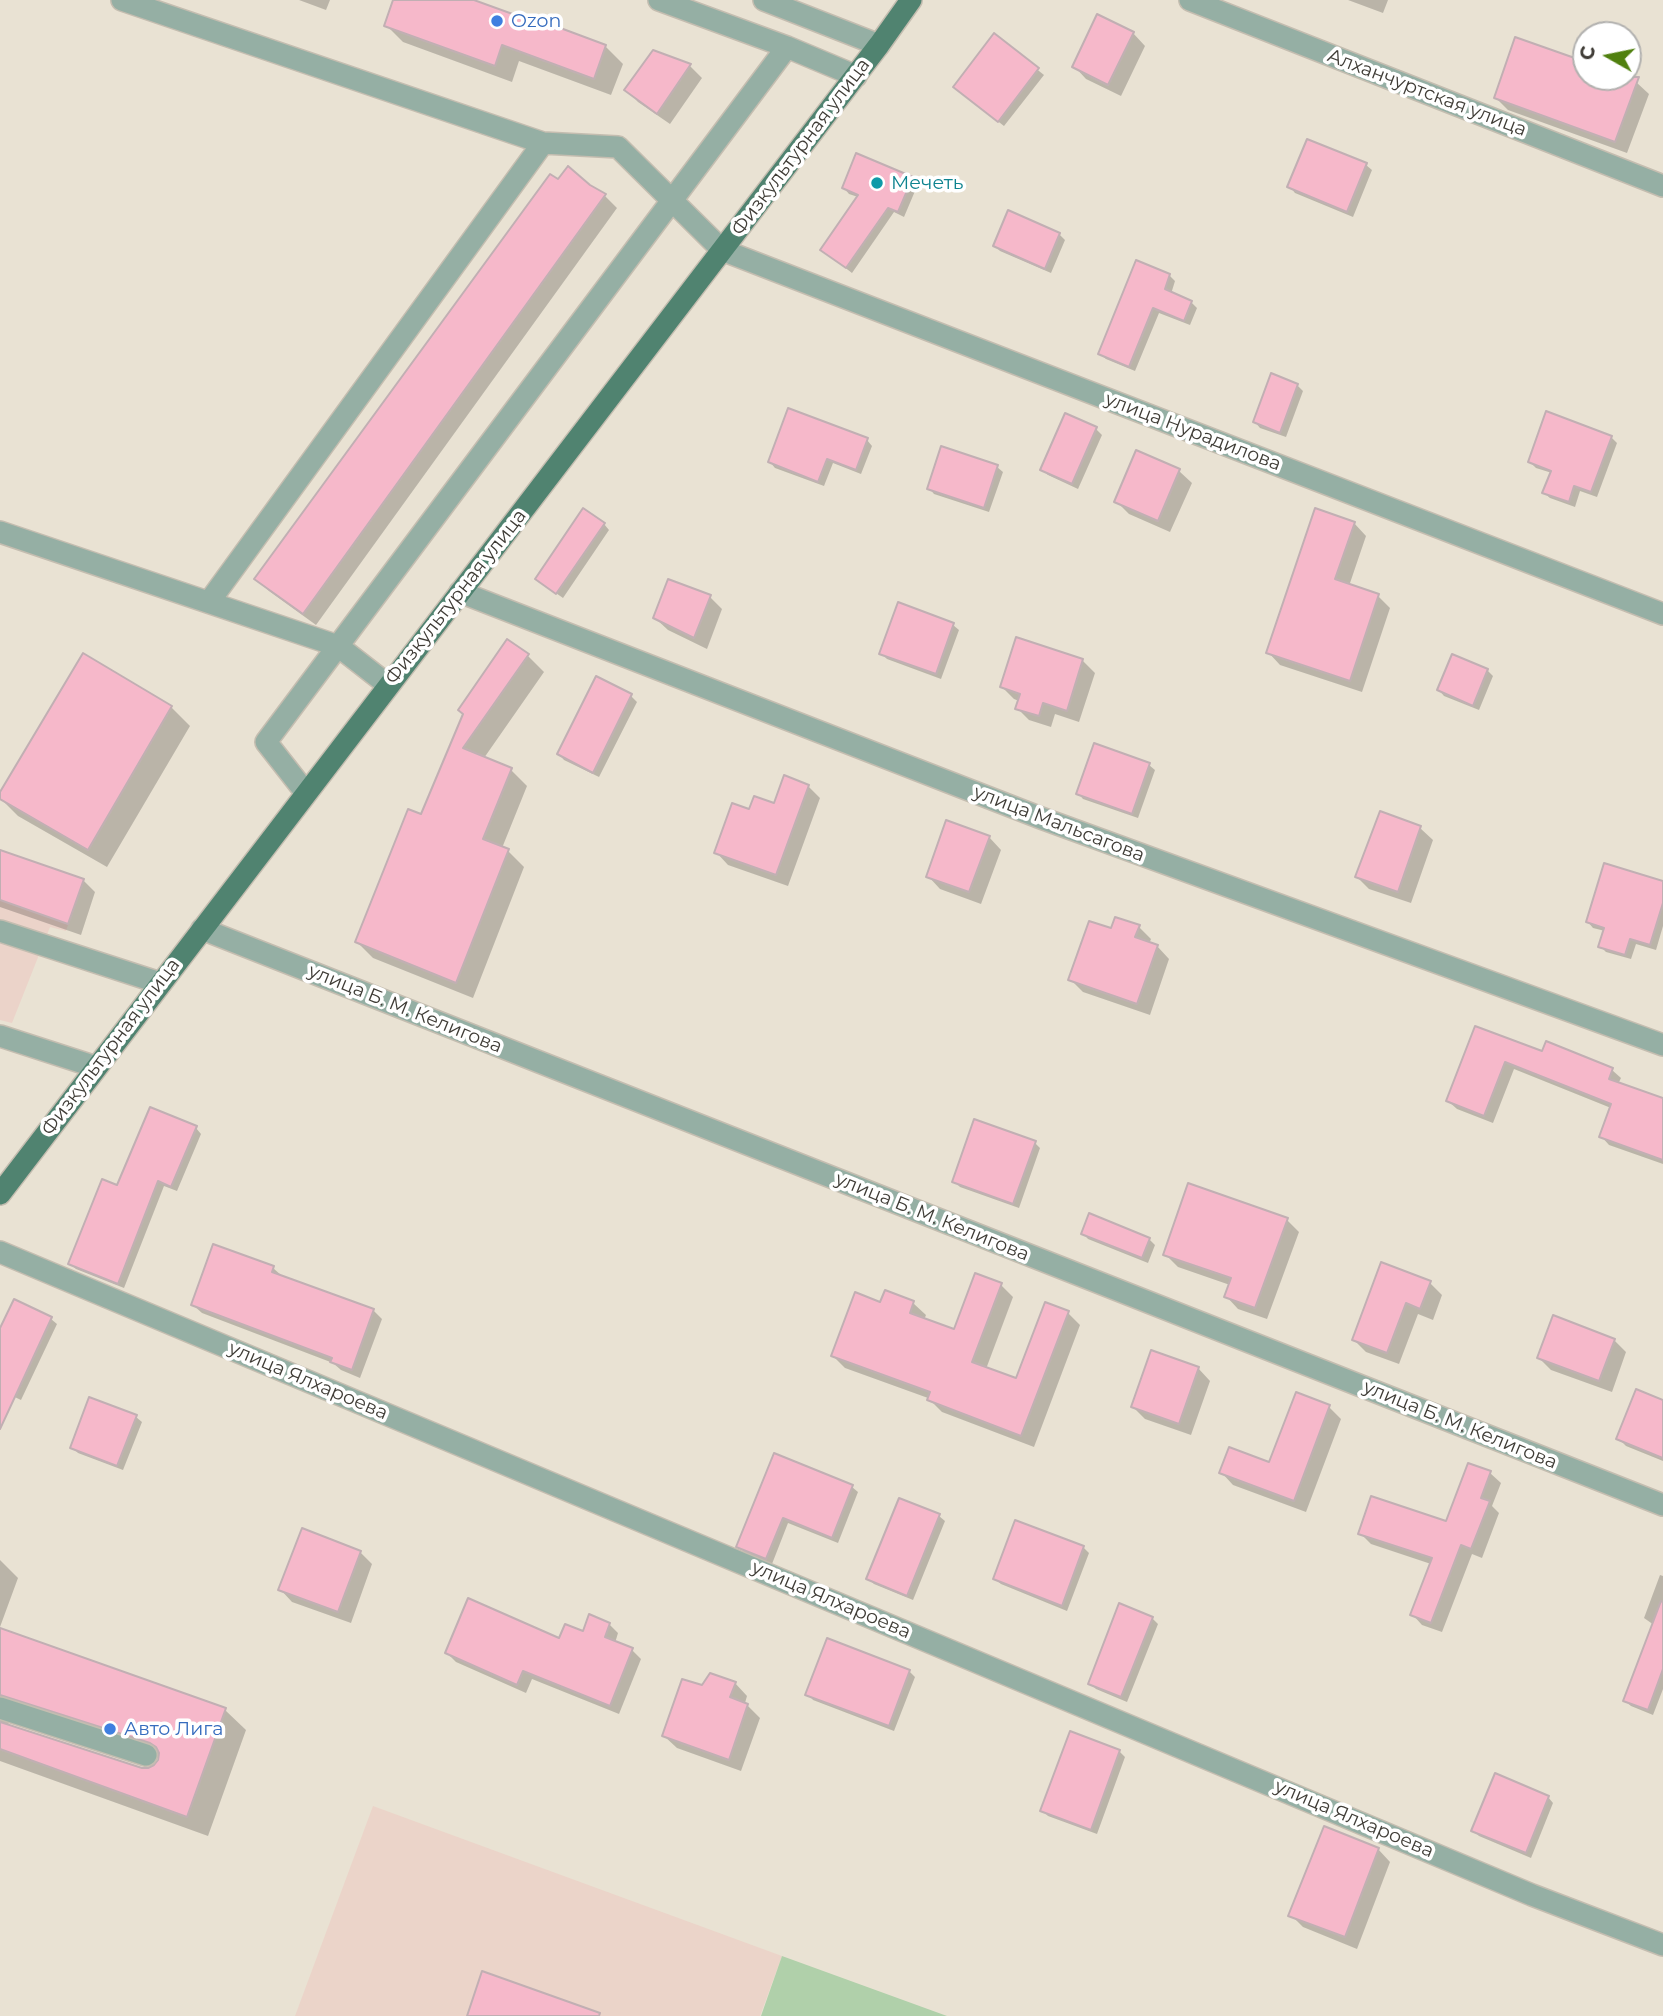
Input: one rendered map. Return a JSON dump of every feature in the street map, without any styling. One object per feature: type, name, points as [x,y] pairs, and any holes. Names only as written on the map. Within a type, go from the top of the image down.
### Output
[{"type":"main road","name":"Физкультурная улица","points":[[0,1194],[856,76],[911,0]]},
{"type":"street","points":[[122,0],[543,143],[618,147],[722,250]]},
{"type":"street","points":[[659,0],[787,47],[856,76]]},
{"type":"street","points":[[764,0],[879,45]]},
{"type":"street","name":"Алханчуртская улица","points":[[1190,0],[1663,186]]},
{"type":"street","points":[[306,793],[266,742],[787,47]]},
{"type":"street","points":[[209,602],[543,143]]},
{"type":"street","name":"улица Нурадилова","points":[[722,250],[1663,614]]},
{"type":"street","points":[[0,532],[338,646],[388,685]]},
{"type":"street","name":"улица Мальсагова","points":[[460,592],[1041,818],[1663,1045]]},
{"type":"street","name":"улица Б. М. Келигова","points":[[202,929],[1663,1505]]},
{"type":"street","points":[[0,931],[160,983]]},
{"type":"street","points":[[0,1036],[96,1067]]},
{"type":"street","name":"улица Ялхароева","points":[[0,1252],[1532,1895],[1663,1945]]},
{"type":"street","points":[[0,1708],[146,1755]]},
{"type":"shaded area","points":[[0,851],[84,879],[66,931],[50,927],[12,1023],[0,1020]]},
{"type":"shaded area","points":[[373,1806],[782,1956],[760,2016],[295,2016]]},
{"type":"green space","points":[[782,1956],[947,2016],[761,2016]]},
{"type":"building","points":[[393,0],[474,0],[606,45],[594,79],[502,45],[495,66],[384,26]]},
{"type":"building","points":[[1097,14],[1134,32],[1108,85],[1072,67]]},
{"type":"building","points":[[994,33],[1039,68],[998,122],[953,87]]},
{"type":"building","points":[[1515,37],[1572,57],[1572,91],[1634,91],[1615,142],[1494,98]]},
{"type":"building","points":[[653,50],[691,64],[657,114],[624,90]]},
{"type":"building","points":[[1307,139],[1367,163],[1347,212],[1287,187]]},
{"type":"building","points":[[856,153],[913,177],[898,212],[888,208],[846,268],[820,250],[858,195],[842,188]]},
{"type":"building","points":[[568,166],[590,185],[606,194],[303,614],[254,579],[550,174],[558,179]]},
{"type":"building","points":[[1008,210],[1060,233],[1045,269],[993,246]]},
{"type":"building","points":[[1136,260],[1170,274],[1165,289],[1192,301],[1184,321],[1153,308],[1129,367],[1098,354]]},
{"type":"building","points":[[1271,373],[1298,384],[1280,433],[1253,422]]},
{"type":"building","points":[[788,408],[868,438],[856,470],[827,459],[818,482],[768,462]]},
{"type":"building","points":[[1546,411],[1612,436],[1591,492],[1574,486],[1569,502],[1542,493],[1551,471],[1528,462]]},
{"type":"building","points":[[1065,413],[1097,427],[1072,484],[1040,470]]},
{"type":"building","points":[[941,446],[998,465],[984,508],[927,489]]},
{"type":"building","points":[[1136,450],[1180,469],[1158,521],[1114,502]]},
{"type":"building","points":[[583,508],[605,523],[556,594],[535,579]]},
{"type":"building","points":[[1315,508],[1355,522],[1335,579],[1379,594],[1350,681],[1266,653]]},
{"type":"building","points":[[668,579],[711,595],[694,638],[653,618]]},
{"type":"building","points":[[898,602],[954,623],[936,674],[879,654]]},
{"type":"building","points":[[1016,637],[1083,659],[1067,711],[1043,703],[1039,716],[1015,709],[1020,694],[1000,687]]},
{"type":"building","points":[[507,639],[529,654],[463,748],[512,768],[483,839],[509,849],[456,983],[355,942],[408,809],[421,814],[463,714],[458,710]]},
{"type":"building","points":[[83,653],[172,706],[88,850],[0,799],[0,792]]},
{"type":"building","points":[[1452,654],[1488,669],[1473,706],[1437,690]]},
{"type":"building","points":[[596,676],[632,694],[593,773],[557,754]]},
{"type":"building","points":[[1094,743],[1150,763],[1132,814],[1076,794]]},
{"type":"building","points":[[784,775],[809,785],[776,875],[714,853],[732,803],[749,809],[754,796],[774,803]]},
{"type":"building","points":[[1380,811],[1421,826],[1398,892],[1355,877]]},
{"type":"building","points":[[946,820],[990,836],[969,892],[926,877]]},
{"type":"building","points":[[0,850],[84,879],[68,924],[0,900]]},
{"type":"building","points":[[1604,863],[1663,881],[1663,903],[1650,945],[1630,939],[1625,955],[1598,947],[1604,928],[1586,922]]},
{"type":"building","points":[[1115,917],[1140,925],[1135,937],[1158,945],[1137,1004],[1068,980],[1089,921],[1111,928]]},
{"type":"building","points":[[1475,1026],[1542,1051],[1546,1041],[1613,1068],[1609,1079],[1663,1098],[1663,1160],[1599,1137],[1611,1104],[1505,1062],[1484,1116],[1446,1101]]},
{"type":"building","points":[[150,1107],[197,1126],[171,1187],[158,1181],[118,1284],[68,1264],[102,1179],[117,1185]]},
{"type":"building","points":[[974,1119],[1036,1141],[1013,1204],[952,1182]]},
{"type":"building","points":[[1188,1183],[1288,1218],[1255,1308],[1224,1297],[1231,1278],[1163,1255]]},
{"type":"building","points":[[1089,1213],[1150,1238],[1142,1258],[1081,1234]]},
{"type":"building","points":[[213,1244],[274,1266],[272,1272],[374,1309],[352,1370],[330,1362],[332,1358],[191,1305]]},
{"type":"building","points":[[1381,1262],[1431,1281],[1420,1309],[1406,1303],[1387,1353],[1352,1340]]},
{"type":"building","points":[[975,1273],[1002,1283],[972,1362],[1016,1378],[1045,1302],[1069,1311],[1021,1436],[927,1400],[930,1392],[831,1356],[855,1292],[880,1302],[885,1290],[914,1301],[910,1313],[954,1329]]},
{"type":"building","points":[[14,1299],[52,1317],[0,1429],[0,1328]]},
{"type":"building","points":[[1553,1315],[1615,1339],[1599,1381],[1537,1358]]},
{"type":"building","points":[[1151,1350],[1199,1367],[1179,1424],[1131,1407]]},
{"type":"building","points":[[1636,1389],[1663,1400],[1663,1458],[1616,1439]]},
{"type":"building","points":[[1296,1392],[1330,1405],[1294,1501],[1219,1473],[1229,1447],[1269,1462]]},
{"type":"building","points":[[89,1397],[137,1415],[117,1466],[70,1448]]},
{"type":"building","points":[[774,1453],[853,1485],[832,1538],[783,1518],[766,1559],[736,1547]]},
{"type":"building","points":[[1468,1463],[1491,1471],[1481,1498],[1490,1501],[1471,1549],[1461,1545],[1431,1623],[1410,1615],[1432,1558],[1358,1534],[1371,1496],[1446,1521]]},
{"type":"building","points":[[899,1498],[940,1514],[907,1596],[866,1579]]},
{"type":"building","points":[[1015,1520],[1084,1546],[1062,1606],[993,1579]]},
{"type":"building","points":[[302,1528],[361,1551],[338,1612],[278,1590]]},
{"type":"building","points":[[468,1598],[559,1638],[565,1624],[583,1631],[589,1614],[610,1623],[605,1637],[633,1648],[610,1706],[523,1671],[517,1685],[445,1653]]},
{"type":"building","points":[[1661,1601],[1663,1669],[1648,1710],[1623,1701]]},
{"type":"building","points":[[1119,1603],[1153,1617],[1121,1697],[1088,1684]]},
{"type":"building","name":"Авто Лига","points":[[0,1628],[226,1708],[187,1817],[0,1749],[0,1722],[142,1768],[154,1765],[159,1753],[150,1743],[0,1695]]},
{"type":"building","points":[[827,1638],[910,1670],[889,1726],[805,1695]]},
{"type":"building","points":[[710,1673],[736,1682],[730,1697],[748,1704],[729,1760],[662,1736],[682,1679],[702,1685]]},
{"type":"building","points":[[1070,1731],[1120,1750],[1091,1830],[1040,1811]]},
{"type":"building","points":[[1495,1773],[1549,1796],[1526,1853],[1471,1831]]},
{"type":"building","points":[[1324,1826],[1379,1848],[1345,1937],[1288,1916]]},
{"type":"building","points":[[482,1971],[600,2013],[599,2016],[467,2016]]},
{"type":"place","name":"Ozon","points":[[497,21]]},
{"type":"place","name":"Мечеть","points":[[877,183]]},
{"type":"place","name":"Авто Лига","points":[[110,1729]]}]
